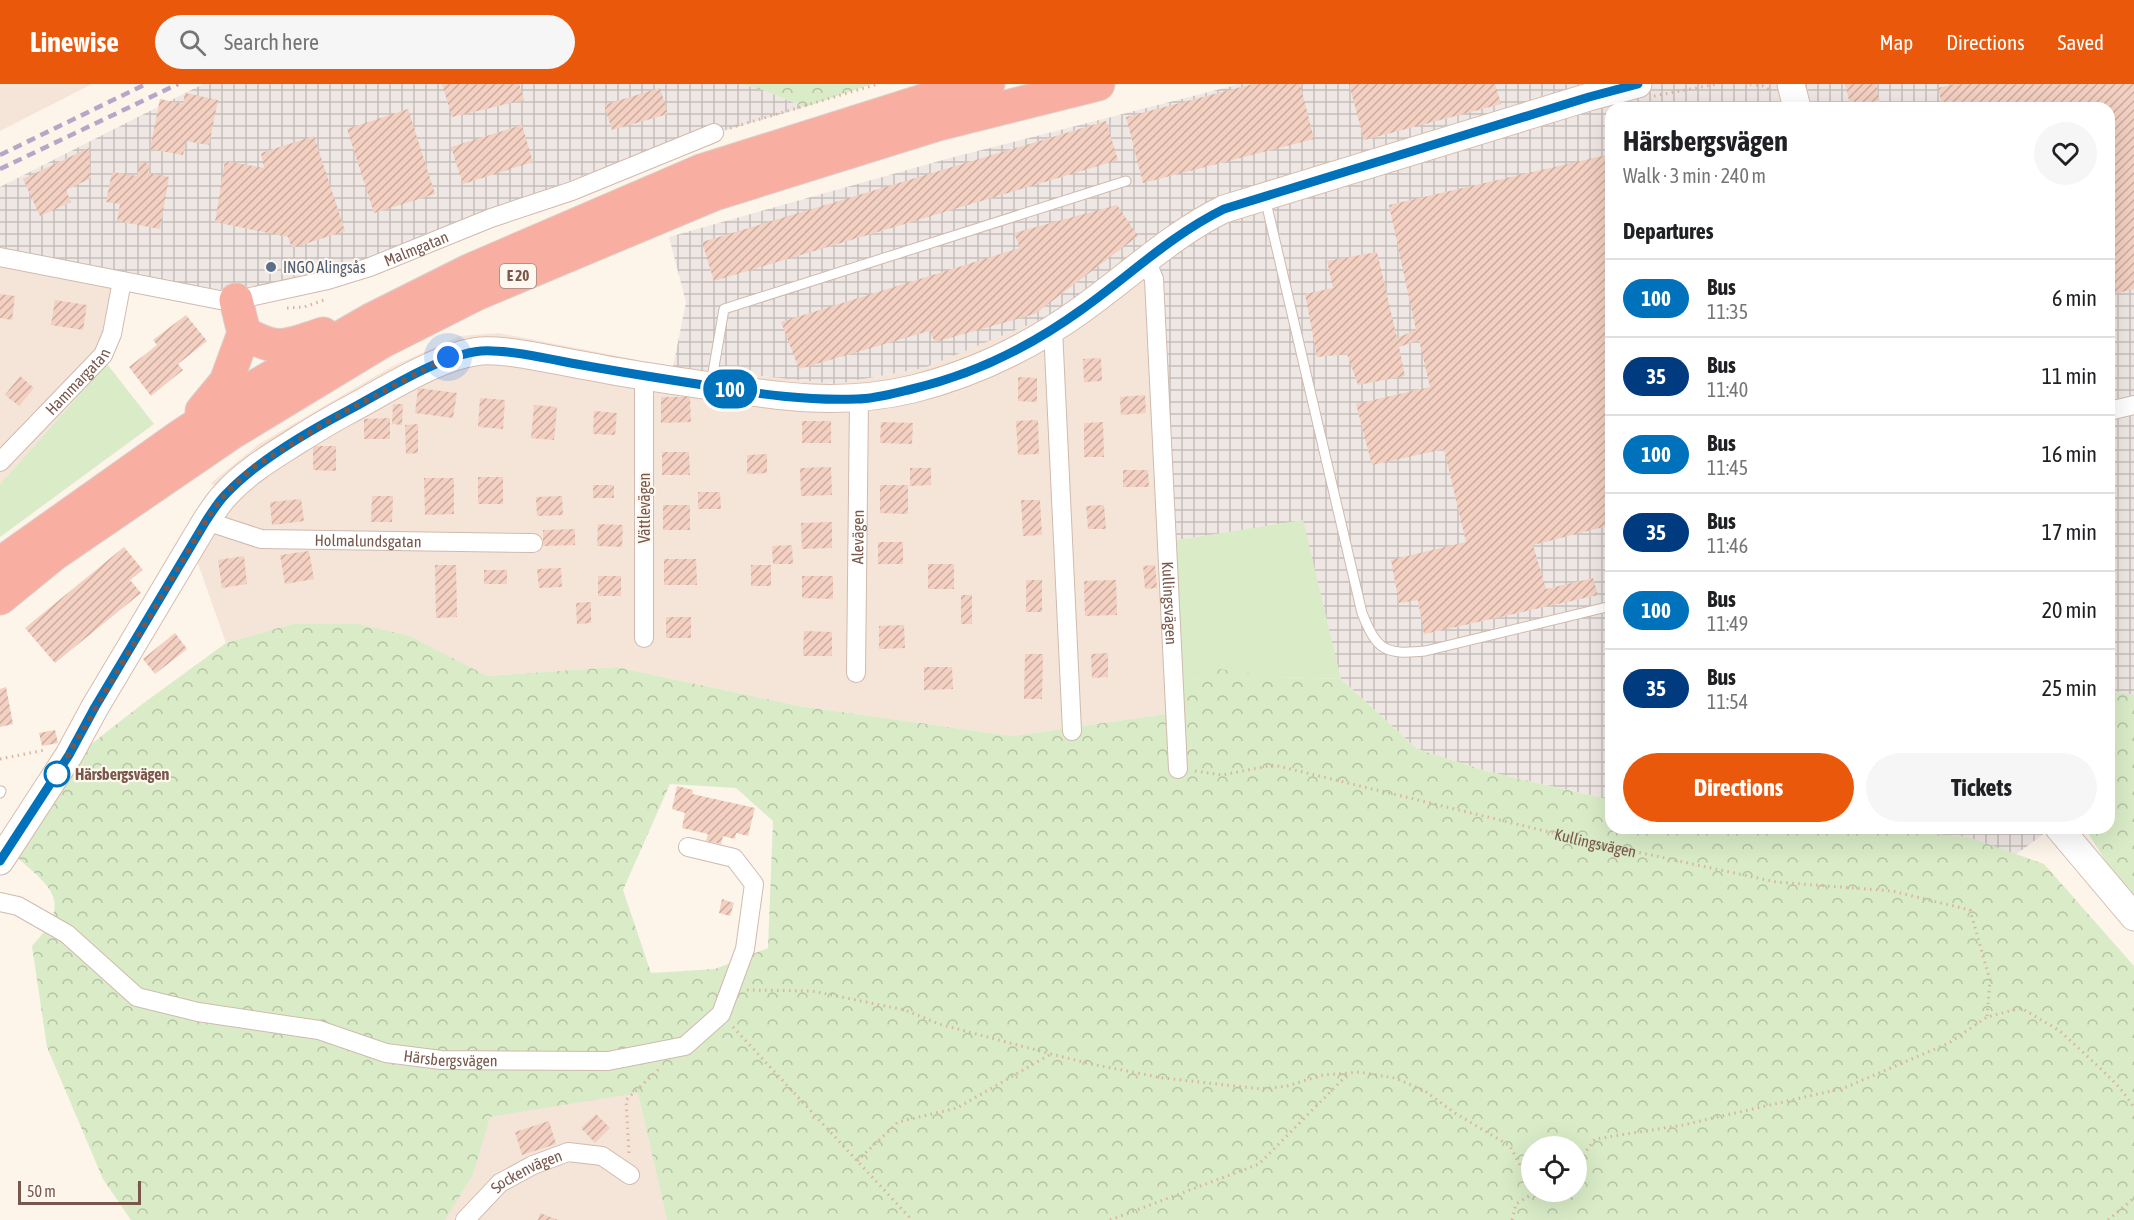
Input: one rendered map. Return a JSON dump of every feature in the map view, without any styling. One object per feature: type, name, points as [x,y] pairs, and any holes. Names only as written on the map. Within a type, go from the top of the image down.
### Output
[{"type":"highway","name":"E 20","points":[[0,564],[182,435],[258,385],[371,320],[471,270],[701,171],[926,100],[988,84]]},
{"type":"highway","name":"E 20","points":[[0,598],[54,554],[231,432],[381,342],[478,293],[714,194],[938,124],[1098,84]]},
{"type":"highway","points":[[182,435],[226,382],[244,333],[236,300]]},
{"type":"highway","points":[[244,333],[263,344],[289,345],[371,320]]},
{"type":"street","points":[[1791,84],[1796,102]]},
{"type":"street","points":[[0,861],[69,755],[95,707],[206,521],[225,494],[254,467],[337,416],[448,357],[482,351],[520,355],[770,396],[859,399],[914,389],[960,374],[1020,348],[1053,330],[1198,222],[1224,209],[1632,88]]},
{"type":"street","name":"Malmgatan","points":[[0,257],[220,300],[236,300],[328,280],[370,267],[491,218],[572,191],[714,133]]},
{"type":"street","name":"Kullingsvägen","points":[[1146,260],[1154,279],[1178,769]]},
{"type":"street","name":"Hammargatan","points":[[0,462],[103,355],[112,334],[122,281]]},
{"type":"street","points":[[1053,330],[1072,731]]},
{"type":"street","name":"Vättlevägen","points":[[644,377],[645,638]]},
{"type":"street","name":"Alevägen","points":[[856,673],[859,399]]},
{"type":"street","points":[[2115,410],[2134,405]]},
{"type":"street","name":"Holmalundsgatan","points":[[206,521],[261,539],[533,543]]},
{"type":"street","points":[[2064,834],[2134,917]]},
{"type":"street","name":"Härsbergsvägen","points":[[0,902],[18,906],[67,934],[137,997],[198,1012],[319,1030],[386,1053],[441,1060],[608,1061],[685,1046],[721,1014],[730,990],[745,949],[754,884],[734,858],[688,847]]},
{"type":"street","name":"Sockenvägen","points":[[465,1220],[500,1183],[533,1165],[568,1152],[602,1156],[630,1175]]},
{"type":"lane","points":[[711,386],[724,309],[1126,181]]},
{"type":"lane","points":[[1265,196],[1362,613],[1371,635],[1380,646],[1401,654],[1425,651],[1605,607]]},
{"type":"path","points":[[714,133],[878,84]]},
{"type":"path","points":[[1632,88],[1717,84]]},
{"type":"path","points":[[0,759],[45,750]]},
{"type":"path","name":"Kullingsvägen","points":[[1178,769],[1222,775],[1274,765],[1586,841],[1776,882],[1892,891],[1970,910],[1990,980],[1987,1017]]},
{"type":"path","points":[[730,990],[812,991],[904,1010],[939,1024],[1091,1064],[1163,1078],[1262,1089],[1287,1086],[1323,1075],[1359,1072],[1395,1078],[1425,1091],[1455,1113],[1510,1146],[1521,1167]]},
{"type":"path","points":[[1587,1150],[1595,1139],[1683,1125],[1844,1088],[1949,1043],[1987,1017],[2021,1008],[2060,1031],[2107,1075],[2134,1107]]},
{"type":"path","points":[[721,1014],[912,1220]]},
{"type":"path","points":[[857,1161],[897,1122],[957,1108],[1051,1054]]},
{"type":"path","points":[[630,1175],[626,1100],[660,1069]]},
{"type":"path","points":[[1110,1220],[1259,1164],[1349,1073]]},
{"type":"path","points":[[2108,1220],[2134,1198]]},
{"type":"path","points":[[1512,1220],[1516,1204],[1521,1200]]},
{"type":"shaded area","points":[[0,84],[92,84],[0,131]]},
{"type":"shaded area","points":[[203,84],[741,84],[805,107],[626,159],[320,277],[222,290],[0,253],[0,187]]},
{"type":"shaded area","points":[[1240,84],[2134,84],[2134,695],[2115,691],[2115,102],[1605,102],[1605,799],[1486,771],[1417,749],[1341,679],[1302,521],[1172,541],[1143,245],[1052,315],[924,368],[836,384],[673,367],[686,302],[669,237],[950,158]]},
{"type":"shaded area","points":[[1143,245],[1173,713],[1012,736],[799,706],[616,667],[486,676],[410,636],[292,624],[226,643],[196,558],[232,500],[211,483],[259,444],[391,367],[460,336],[499,333],[673,367],[836,384],[924,368],[1052,315]]},
{"type":"shaded area","points":[[0,253],[129,274],[107,364],[0,484]]},
{"type":"shaded area","points":[[1930,834],[2044,834],[2015,855],[1968,837]]},
{"type":"shaded area","points":[[638,1092],[667,1220],[445,1220],[473,1175],[489,1117]]},
{"type":"green space","points":[[741,84],[872,84],[805,107]]},
{"type":"green space","points":[[107,364],[154,424],[0,537],[0,484]]},
{"type":"green space","points":[[1303,520],[1341,679],[1280,677],[1180,680],[1172,541]]},
{"type":"green space","points":[[292,624],[358,624],[410,636],[487,676],[616,667],[799,706],[1012,736],[1173,713],[1180,680],[1211,668],[1280,677],[1341,679],[1417,749],[1486,771],[1605,799],[1605,834],[1930,834],[1968,837],[2044,864],[2134,966],[2134,1220],[667,1220],[638,1093],[490,1117],[473,1175],[445,1220],[131,1220],[103,1179],[47,1047],[32,946],[52,919],[55,908],[54,898],[41,879],[18,858],[90,745],[226,643]],"holes":[[[670,784],[736,788],[773,821],[768,948],[715,969],[651,973],[623,890]]]},
{"type":"green space","points":[[2115,692],[2134,695],[2134,898],[2130,889],[2118,881],[2089,834],[2115,834]]},
{"type":"building","points":[[442,84],[519,84],[524,100],[452,117]]},
{"type":"building","points":[[1253,84],[1300,84],[1314,139],[1143,183],[1126,117]]},
{"type":"building","points":[[1349,84],[1495,84],[1501,104],[1364,140]]},
{"type":"building","points":[[1845,84],[1876,84],[1880,102],[1850,102]]},
{"type":"building","points":[[1954,84],[2134,84],[2134,289],[2115,294],[2115,102],[1942,102],[1938,88]]},
{"type":"building","points":[[660,88],[668,114],[612,130],[604,105]]},
{"type":"building","points":[[185,93],[218,100],[209,145],[186,141],[183,155],[150,149],[160,99],[183,104]]},
{"type":"building","points":[[408,109],[435,194],[374,213],[347,129]]},
{"type":"building","points":[[1106,121],[1118,160],[714,281],[702,242]]},
{"type":"building","points":[[522,125],[533,162],[463,184],[451,147]]},
{"type":"building","points":[[314,136],[345,231],[292,248],[288,237],[215,222],[225,161],[264,168],[261,153]]},
{"type":"building","points":[[89,148],[91,178],[66,190],[71,202],[40,216],[23,179]]},
{"type":"building","points":[[1605,155],[1605,527],[1533,545],[1546,589],[1593,578],[1598,595],[1424,634],[1418,600],[1399,603],[1391,560],[1466,542],[1444,449],[1372,465],[1356,404],[1430,387],[1419,340],[1399,347],[1405,376],[1358,385],[1347,354],[1317,357],[1305,294],[1333,288],[1327,261],[1377,252],[1397,338],[1416,330],[1389,205]]},
{"type":"building","points":[[140,162],[150,164],[148,173],[169,177],[160,229],[117,221],[120,204],[106,202],[112,172],[137,176]]},
{"type":"building","points":[[1117,205],[1138,236],[1035,314],[935,342],[929,331],[799,369],[781,322],[1020,248],[1014,233]]},
{"type":"building","points":[[0,294],[15,296],[12,320],[0,318]]},
{"type":"building","points":[[55,300],[87,305],[83,330],[51,325]]},
{"type":"building","points":[[186,315],[207,341],[178,364],[183,370],[151,396],[129,367],[157,345],[153,340]]},
{"type":"building","points":[[1101,358],[1102,381],[1084,382],[1083,359]]},
{"type":"building","points":[[20,376],[34,388],[19,406],[5,395]]},
{"type":"building","points":[[1018,377],[1037,378],[1037,402],[1018,401]]},
{"type":"building","points":[[418,388],[457,393],[453,418],[415,413]]},
{"type":"building","points":[[1145,395],[1146,413],[1121,415],[1120,397]]},
{"type":"building","points":[[661,397],[690,397],[691,422],[661,423]]},
{"type":"building","points":[[480,398],[505,400],[503,429],[478,427]]},
{"type":"building","points":[[393,404],[403,404],[402,425],[392,424]]},
{"type":"building","points":[[534,405],[557,407],[554,440],[531,438]]},
{"type":"building","points":[[594,411],[617,413],[615,435],[593,434]]},
{"type":"building","points":[[390,418],[390,439],[364,439],[364,419]]},
{"type":"building","points":[[1038,420],[1039,454],[1018,455],[1016,421]]},
{"type":"building","points":[[802,421],[831,421],[831,443],[802,443]]},
{"type":"building","points":[[881,422],[913,423],[912,444],[880,443]]},
{"type":"building","points":[[1103,422],[1104,457],[1084,457],[1084,423]]},
{"type":"building","points":[[418,424],[418,453],[406,454],[405,425]]},
{"type":"building","points":[[313,446],[336,446],[336,471],[313,470]]},
{"type":"building","points":[[662,452],[689,452],[690,475],[662,475]]},
{"type":"building","points":[[767,454],[767,473],[747,474],[747,455]]},
{"type":"building","points":[[831,467],[832,495],[801,496],[800,468]]},
{"type":"building","points":[[910,468],[931,468],[931,485],[910,486]]},
{"type":"building","points":[[1123,470],[1148,470],[1149,487],[1123,487]]},
{"type":"building","points":[[478,477],[503,477],[503,504],[478,504]]},
{"type":"building","points":[[424,478],[454,478],[454,514],[425,515]]},
{"type":"building","points":[[593,485],[614,485],[614,498],[593,498]]},
{"type":"building","points":[[880,485],[908,485],[908,514],[880,513]]},
{"type":"building","points":[[698,492],[720,492],[721,509],[698,509]]},
{"type":"building","points":[[372,496],[393,496],[392,522],[371,522]]},
{"type":"building","points":[[562,496],[563,515],[537,516],[536,497]]},
{"type":"building","points":[[301,499],[304,521],[272,525],[270,502]]},
{"type":"building","points":[[1021,500],[1040,500],[1042,535],[1023,536]]},
{"type":"building","points":[[663,505],[690,505],[690,530],[663,530]]},
{"type":"building","points":[[1104,505],[1106,529],[1088,529],[1086,506]]},
{"type":"building","points":[[832,522],[832,548],[802,549],[801,523]]},
{"type":"building","points":[[598,524],[623,525],[622,547],[597,546]]},
{"type":"building","points":[[575,529],[575,545],[543,546],[543,530]]},
{"type":"building","points":[[878,542],[903,542],[903,564],[878,564]]},
{"type":"building","points":[[792,545],[793,564],[773,564],[772,546]]},
{"type":"building","points":[[124,547],[143,570],[130,580],[141,593],[55,663],[25,628]]},
{"type":"building","points":[[309,551],[314,579],[285,584],[280,555]]},
{"type":"building","points":[[244,556],[247,584],[222,588],[218,560]]},
{"type":"building","points":[[664,559],[696,559],[697,585],[664,585]]},
{"type":"building","points":[[928,564],[954,564],[954,589],[928,589]]},
{"type":"building","points":[[435,565],[456,565],[457,617],[436,618]]},
{"type":"building","points":[[751,565],[771,565],[771,586],[751,586]]},
{"type":"building","points":[[1155,565],[1157,588],[1145,589],[1143,566]]},
{"type":"building","points":[[561,568],[562,587],[539,588],[537,569]]},
{"type":"building","points":[[484,570],[507,570],[507,584],[484,584]]},
{"type":"building","points":[[598,576],[621,576],[621,596],[598,596]]},
{"type":"building","points":[[802,576],[833,576],[833,599],[802,598]]},
{"type":"building","points":[[1026,580],[1042,580],[1042,612],[1026,612]]},
{"type":"building","points":[[1116,580],[1117,615],[1085,616],[1084,581]]},
{"type":"building","points":[[961,595],[972,595],[972,624],[961,624]]},
{"type":"building","points":[[591,602],[591,623],[577,624],[576,603]]},
{"type":"building","points":[[666,617],[691,617],[691,638],[666,638]]},
{"type":"building","points":[[904,625],[905,648],[879,649],[879,626]]},
{"type":"building","points":[[804,631],[832,632],[832,656],[803,656]]},
{"type":"building","points":[[175,633],[187,649],[155,674],[143,659]]},
{"type":"building","points":[[1108,653],[1108,677],[1092,678],[1091,654]]},
{"type":"building","points":[[1025,654],[1043,654],[1042,699],[1024,699]]},
{"type":"building","points":[[924,667],[952,667],[953,689],[924,690]]},
{"type":"building","points":[[6,687],[13,724],[0,727],[0,689]]},
{"type":"building","points":[[55,730],[58,743],[42,746],[39,733]]},
{"type":"building","points":[[677,786],[693,790],[692,794],[755,808],[748,836],[736,833],[735,839],[723,836],[721,844],[706,841],[708,834],[682,828],[685,813],[672,809]]},
{"type":"building","points":[[722,899],[734,903],[730,916],[719,913]]},
{"type":"building","points":[[596,1114],[610,1128],[595,1143],[581,1128]]},
{"type":"building","points":[[549,1121],[556,1144],[522,1155],[515,1132]]},
{"type":"building","points":[[540,1213],[558,1220],[538,1220]]},
{"type":"railway","points":[[0,155],[146,84]]},
{"type":"railway","points":[[0,169],[178,84]]},
{"type":"bus line","name":"100","points":[[0,861],[76,744],[95,707],[206,521],[225,494],[254,467],[337,416],[448,357],[482,351],[520,355],[644,377],[770,396],[799,398],[859,399],[914,389],[960,374],[1020,348],[1053,330],[1170,241],[1198,222],[1224,209],[1313,180],[1638,84]]},
{"type":"place","name":"INGO Alingsås","points":[[271,267]]},
{"type":"place","name":"Härsbergsvägen","points":[[57,774]]},
{"type":"route","points":[[57,774],[206,521],[225,494],[254,467],[337,416],[448,357]]}]
